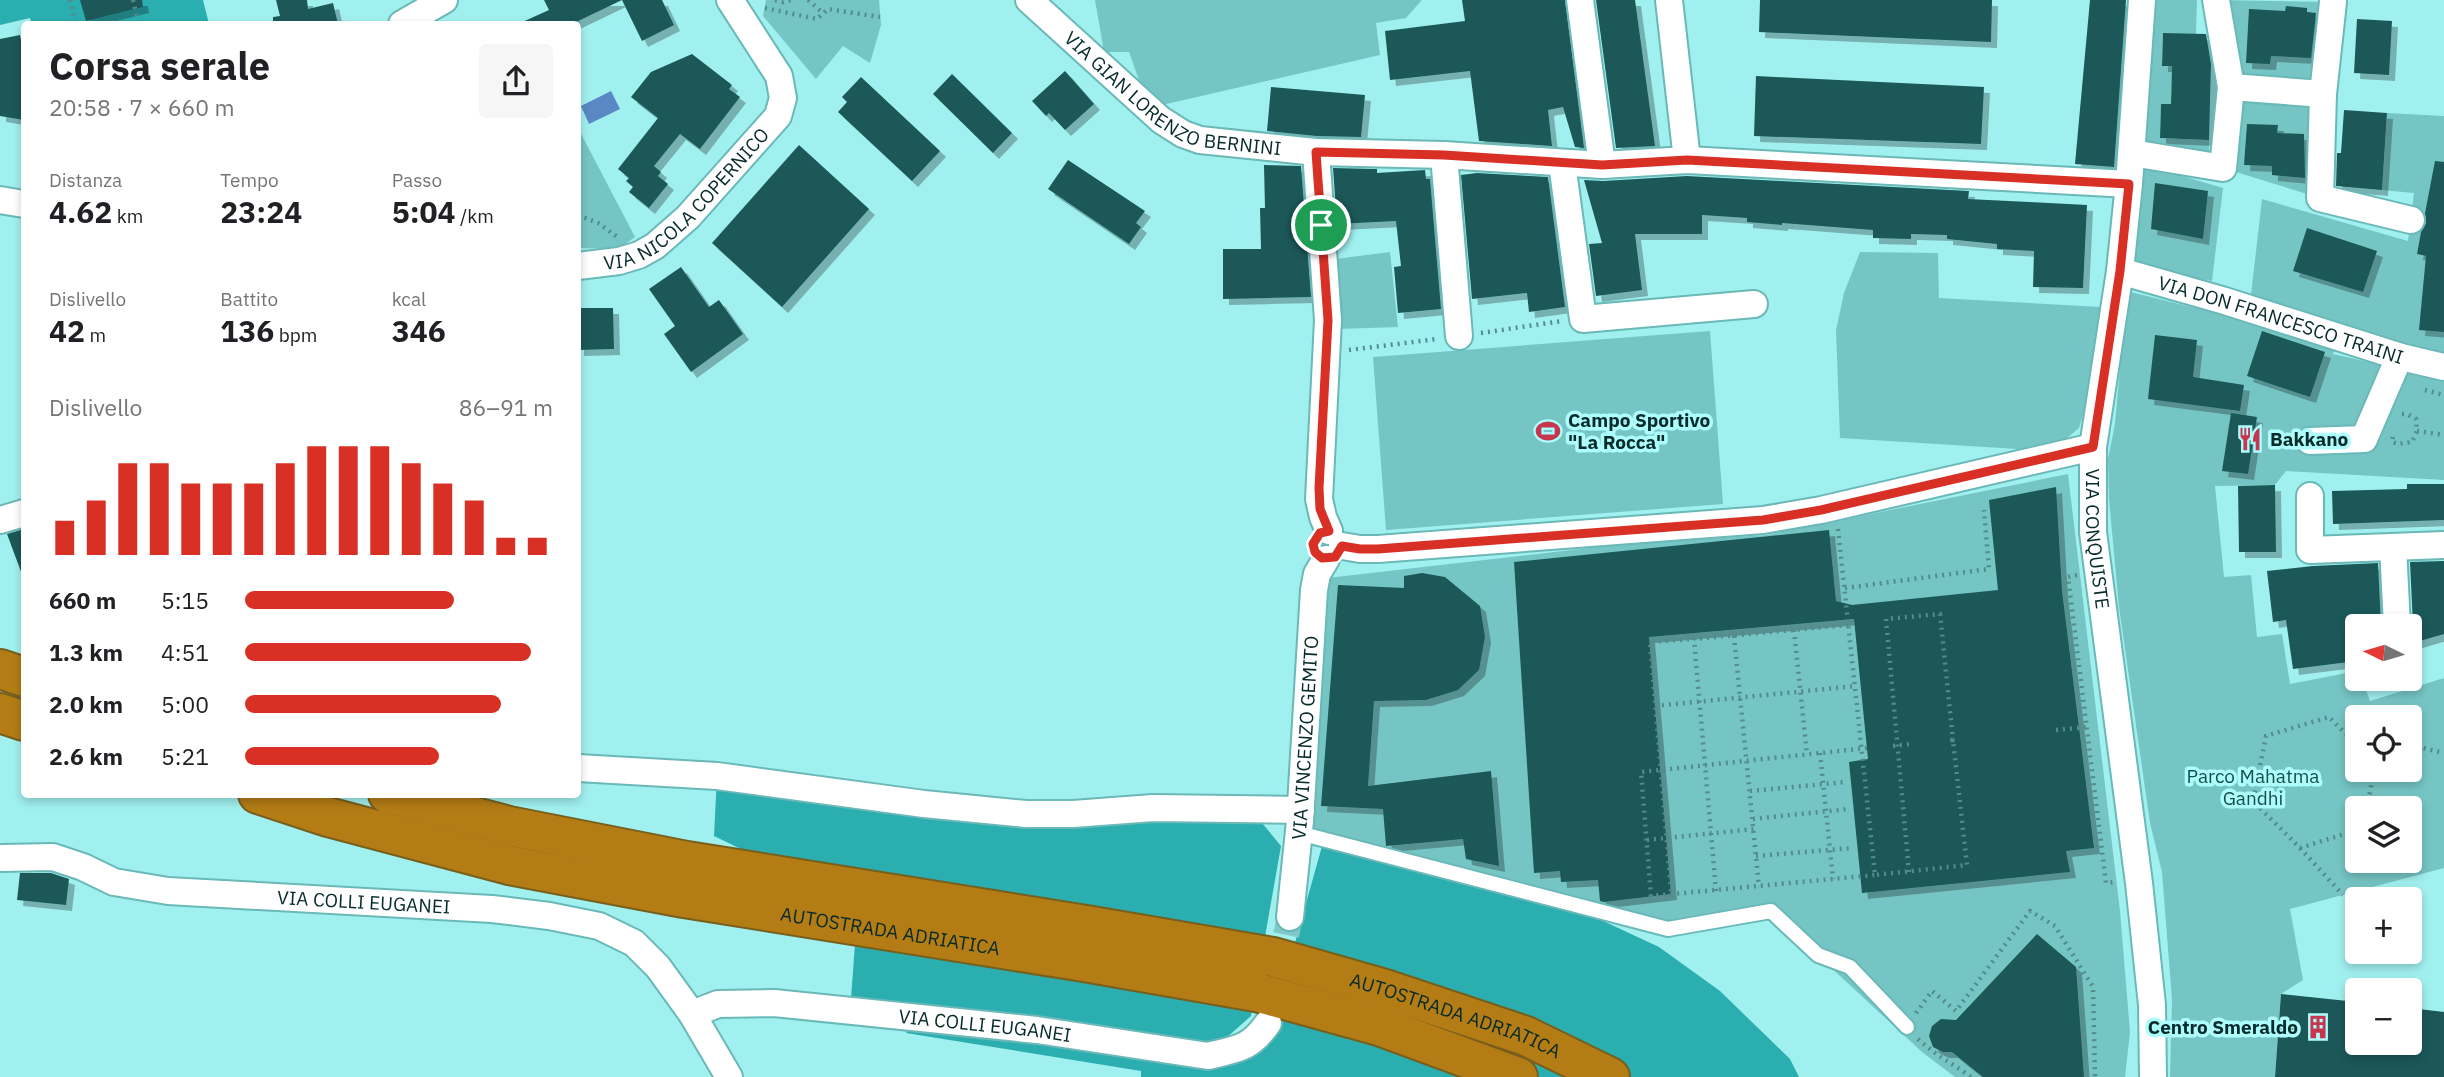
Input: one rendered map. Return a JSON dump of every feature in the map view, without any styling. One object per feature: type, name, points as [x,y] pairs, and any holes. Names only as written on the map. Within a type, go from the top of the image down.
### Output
[{"type":"highway","points":[[0,669],[21,676]]},
{"type":"highway","points":[[0,713],[21,720]]},
{"type":"highway","name":"AUTOSTRADA ADRIATICA","points":[[270,798],[328,817],[509,865],[684,898],[1256,992],[1379,1026],[1518,1077]]},
{"type":"highway","name":"AUTOSTRADA ADRIATICA","points":[[403,798],[509,826],[687,861],[1273,957],[1385,989],[1526,1036],[1610,1077]]},
{"type":"street","points":[[407,21],[444,0]]},
{"type":"street","name":"VIA NICOLA COPERNICO","points":[[581,266],[639,256],[655,246],[688,217],[778,116],[783,98],[779,76],[730,0]]},
{"type":"street","name":"VIA GIAN LORENZO BERNINI","points":[[1029,0],[1151,111],[1183,134],[1213,143],[1316,152],[1444,155],[1602,165],[1687,160],[2129,184]]},
{"type":"street","points":[[1580,0],[1602,165]]},
{"type":"street","points":[[1669,0],[1687,160]]},
{"type":"street","name":"VIA CONQUISTE","points":[[2142,0],[2132,153],[2120,271],[2093,447],[2093,532],[2151,991],[2152,1077]]},
{"type":"street","points":[[2132,153],[2223,168],[2231,87],[2216,0]]},
{"type":"street","points":[[2333,2],[2323,94],[2320,198],[2411,220]]},
{"type":"street","points":[[2231,87],[2323,94]]},
{"type":"street","points":[[1316,152],[1328,320],[1319,488],[1320,509],[1332,545],[1378,549],[1763,520],[1821,510],[2093,447]]},
{"type":"street","points":[[1444,155],[1459,336]]},
{"type":"street","points":[[1562,163],[1583,318],[1754,304]]},
{"type":"street","points":[[0,200],[21,204]]},
{"type":"street","name":"VIA DON FRANCESCO TRAINI","points":[[2120,271],[2401,357],[2444,367]]},
{"type":"street","points":[[2310,441],[2364,439],[2381,428],[2395,367],[2401,357]]},
{"type":"street","points":[[2310,496],[2310,550],[2444,545]]},
{"type":"street","points":[[0,520],[21,514]]},
{"type":"street","name":"VIA VINCENZO GEMITO","points":[[1290,917],[1300,821],[1314,590],[1317,574],[1332,545]]},
{"type":"street","points":[[2393,547],[2396,614]]},
{"type":"street","points":[[581,768],[717,776],[924,804],[1026,814],[1073,814],[1153,807],[1300,821]]},
{"type":"street","name":"VIA COLLI EUGANEI","points":[[2,858],[53,857],[83,867],[114,882],[168,891],[492,909],[599,926],[634,943],[658,967],[692,1014],[729,1077]]},
{"type":"street","name":"VIA COLLI EUGANEI","points":[[692,1014],[718,1004],[774,1003],[1037,1030],[1208,1056],[1256,1041],[1268,1023]]},
{"type":"lane","points":[[1300,821],[1668,929],[1771,911],[1818,955],[1850,967],[1906,1027]]},
{"type":"path","points":[[70,0],[75,21]]},
{"type":"path","points":[[133,0],[138,21]]},
{"type":"path","points":[[775,0],[791,0]]},
{"type":"path","points":[[808,0],[823,13]]},
{"type":"path","points":[[745,23],[763,8],[817,19],[828,9],[880,17]]},
{"type":"path","points":[[581,216],[614,233],[624,244]]},
{"type":"path","points":[[2397,414],[2407,414],[2416,419],[2417,431],[2412,442],[2392,442],[2381,428],[2397,414]]},
{"type":"path","points":[[2417,431],[2444,435]]},
{"type":"path","points":[[1845,588],[1989,569],[1984,510]]},
{"type":"path","points":[[1837,521],[1865,749],[1875,876]]},
{"type":"path","points":[[2080,575],[2068,577],[2106,883],[2116,882]]},
{"type":"path","points":[[1865,749],[1641,772],[1651,896],[1875,876],[1909,872],[1967,865],[1940,614],[1886,618],[1909,872]]},
{"type":"path","points":[[1671,891],[1650,642],[1849,625]]},
{"type":"path","points":[[1794,630],[1807,755]]},
{"type":"path","points":[[1734,636],[1759,887]]},
{"type":"path","points":[[1694,639],[1716,891]]},
{"type":"path","points":[[1655,706],[1856,687]]},
{"type":"path","points":[[2343,895],[2253,802],[2266,736],[2329,716],[2345,733]]},
{"type":"path","points":[[2056,730],[2087,726]]},
{"type":"path","points":[[1947,740],[1955,739]]},
{"type":"path","points":[[1896,746],[1910,744]]},
{"type":"path","points":[[2422,748],[2444,753]]},
{"type":"path","points":[[1820,753],[1833,879]]},
{"type":"path","points":[[1750,791],[1846,782]]},
{"type":"path","points":[[1753,819],[1848,809]]},
{"type":"path","points":[[1647,840],[1754,830]]},
{"type":"path","points":[[2300,848],[2345,834]]},
{"type":"path","points":[[1756,856],[1852,848]]},
{"type":"path","points":[[1971,1077],[1950,1061],[1932,1052],[1906,1027],[1932,991],[1956,1011],[2030,911],[2055,926],[2093,987],[2095,1077]]},
{"type":"green space","points":[[766,0],[879,0],[881,25],[870,63],[843,46],[816,79],[763,16]]},
{"type":"green space","points":[[1095,0],[1422,0],[1406,18],[1376,23],[1380,55],[1162,105],[1140,83],[1129,52],[1104,52]]},
{"type":"green space","points":[[2151,0],[2197,0],[2196,34],[2163,34],[2162,66],[2172,66],[2171,104],[2161,104],[2160,138],[2209,140],[2209,155],[2141,145]]},
{"type":"green space","points":[[2216,0],[2333,2],[2324,82],[2228,74]]},
{"type":"green space","points":[[2231,87],[2323,94],[2320,198],[2223,168]]},
{"type":"green space","points":[[2387,113],[2444,116],[2444,176],[2433,174],[2417,254],[2444,260],[2444,353],[2251,295],[2262,199],[2408,241],[2414,193],[2382,190]]},
{"type":"green space","points":[[581,134],[635,237],[618,249],[581,248]]},
{"type":"green space","points":[[2142,164],[2223,188],[2212,281],[2129,265]]},
{"type":"green space","points":[[1390,252],[1398,327],[1338,329],[1335,259]]},
{"type":"green space","points":[[1860,252],[1938,253],[1939,298],[2100,307],[2090,392],[2079,428],[2061,443],[2017,449],[1840,438],[1836,330],[1844,293]]},
{"type":"green space","name":"Parco Mahatma Gandhi","points":[[2127,291],[2263,325],[2335,348],[2333,354],[2444,379],[2444,480],[2286,471],[2275,485],[2215,486],[2224,577],[2251,575],[2257,637],[2282,634],[2290,684],[2345,673],[2345,691],[2366,691],[2370,701],[2402,691],[2422,691],[2422,685],[2444,678],[2444,868],[2373,887],[2345,887],[2345,894],[2290,909],[2303,980],[2281,994],[2275,1077],[2170,1077],[2172,1000],[2162,872],[2150,823],[2119,607],[2108,459],[2115,424]]},
{"type":"green space","name":"Campo Sportivo \"La Rocca\"","points":[[1710,331],[1723,504],[1386,530],[1373,357]]},
{"type":"green space","points":[[2068,474],[2120,911],[2130,1032],[2125,1077],[1955,1077],[1922,1052],[1771,912],[1668,929],[1308,835],[1327,578],[1615,545],[1767,535]]},
{"type":"shaded area","points":[[0,0],[203,0],[208,21],[31,21],[30,18],[0,25]]},
{"type":"shaded area","points":[[611,91],[620,109],[589,124],[581,106]]},
{"type":"shaded area","points":[[717,776],[924,804],[1209,807],[1262,823],[1281,846],[1251,1016],[1226,1038],[1204,1045],[1020,1014],[851,998],[855,944],[852,903],[714,836]]},
{"type":"shaded area","points":[[1324,839],[1558,900],[1659,947],[1720,991],[1790,1059],[1799,1077],[1141,1077],[1141,1071],[906,1033],[917,1018],[1221,1061],[1272,1025]]},
{"type":"building","points":[[80,0],[142,0],[143,7],[86,21]]},
{"type":"building","points":[[276,0],[307,0],[308,9],[333,3],[337,21],[273,21],[273,17],[280,16]]},
{"type":"building","points":[[544,0],[622,0],[578,21],[525,21],[549,10]]},
{"type":"building","points":[[622,0],[662,0],[674,25],[642,41]]},
{"type":"building","points":[[1462,0],[1565,0],[1584,148],[1575,147],[1563,107],[1548,110],[1552,146],[1479,141],[1470,71],[1390,80],[1385,31],[1465,21]]},
{"type":"building","points":[[1596,0],[1635,0],[1655,146],[1616,148]]},
{"type":"building","points":[[1760,0],[1992,0],[1991,42],[1759,32]]},
{"type":"building","points":[[2090,0],[2126,0],[2114,167],[2075,164]]},
{"type":"building","points":[[2286,6],[2307,8],[2307,12],[2316,13],[2311,58],[2271,56],[2270,64],[2246,63],[2249,9],[2285,11]]},
{"type":"building","points":[[2357,19],[2392,21],[2389,75],[2354,73]]},
{"type":"building","points":[[2163,33],[2206,34],[2211,64],[2209,140],[2160,138],[2161,104],[2171,104],[2172,66],[2162,66]]},
{"type":"building","points":[[20,35],[21,120],[0,116],[0,39]]},
{"type":"building","points":[[692,54],[732,85],[729,89],[740,97],[700,149],[680,134],[654,166],[661,172],[658,176],[668,184],[649,208],[629,192],[633,187],[626,181],[629,178],[618,169],[658,118],[631,97],[651,72]]},
{"type":"building","points":[[1065,71],[1094,104],[1065,130],[1049,113],[1046,116],[1032,101]]},
{"type":"building","points":[[952,74],[1012,133],[993,153],[933,94]]},
{"type":"building","points":[[1756,76],[1984,87],[1981,144],[1754,136]]},
{"type":"building","points":[[861,77],[940,151],[912,181],[838,112],[847,102],[842,97]]},
{"type":"building","points":[[1271,87],[1365,95],[1361,137],[1267,131]]},
{"type":"building","points":[[2344,110],[2387,113],[2382,190],[2336,186],[2337,153],[2341,153]]},
{"type":"building","points":[[2247,124],[2278,125],[2277,133],[2304,134],[2305,178],[2272,175],[2272,166],[2244,165]]},
{"type":"building","points":[[799,145],[869,209],[782,307],[712,243]]},
{"type":"building","points":[[1068,160],[1145,211],[1136,223],[1141,227],[1129,244],[1048,189]]},
{"type":"building","points":[[2435,161],[2444,162],[2444,332],[2419,330],[2426,256],[2417,254],[2421,232],[2426,223],[2425,213]]},
{"type":"building","points":[[1264,165],[1301,166],[1311,297],[1223,299],[1223,249],[1261,249],[1260,208],[1265,208]]},
{"type":"building","points":[[1333,168],[1377,169],[1377,173],[1425,170],[1426,179],[1430,179],[1441,309],[1398,313],[1394,267],[1401,266],[1396,221],[1337,224]]},
{"type":"building","points":[[1477,173],[1548,177],[1565,307],[1529,312],[1527,293],[1472,299],[1461,175]]},
{"type":"building","points":[[1687,176],[1969,191],[1968,199],[2087,205],[2083,288],[2033,287],[2034,251],[1997,249],[1997,244],[1947,239],[1947,235],[1911,234],[1911,239],[1873,238],[1873,230],[1747,222],[1747,218],[1702,215],[1702,234],[1635,234],[1642,290],[1596,296],[1589,244],[1602,243],[1584,180]]},
{"type":"building","points":[[2155,183],[2208,191],[2203,239],[2151,229]]},
{"type":"building","points":[[2307,228],[2377,251],[2363,292],[2293,271]]},
{"type":"building","points":[[681,267],[709,307],[719,300],[743,334],[691,372],[664,334],[675,326],[649,289]]},
{"type":"building","points":[[581,308],[613,308],[614,349],[581,350]]},
{"type":"building","points":[[2262,331],[2325,352],[2310,397],[2247,376]]},
{"type":"building","points":[[2155,335],[2197,340],[2193,377],[2244,385],[2240,411],[2148,399]]},
{"type":"building","points":[[2231,413],[2257,417],[2248,474],[2222,471]]},
{"type":"building","points":[[2407,484],[2444,484],[2444,520],[2333,524],[2332,491],[2407,489]]},
{"type":"building","points":[[2275,485],[2276,552],[2239,552],[2238,486]]},
{"type":"building","points":[[2056,487],[2062,591],[2094,848],[2066,851],[2070,872],[1862,893],[1849,762],[1868,759],[1854,619],[1649,637],[1671,894],[1604,902],[1600,901],[1598,880],[1561,882],[1560,871],[1534,873],[1514,562],[1829,530],[1836,601],[1852,605],[1998,590],[1989,500]]},
{"type":"building","points":[[21,530],[21,572],[7,534]]},
{"type":"building","points":[[2444,561],[2444,634],[2422,640],[2422,614],[2412,614],[2410,562]]},
{"type":"building","points":[[2378,563],[2380,614],[2345,614],[2345,662],[2293,669],[2286,620],[2273,622],[2267,571]]},
{"type":"building","points":[[1422,573],[1445,577],[1480,606],[1485,637],[1479,670],[1458,690],[1426,700],[1374,701],[1368,786],[1491,771],[1499,866],[1466,859],[1463,839],[1386,846],[1383,809],[1321,806],[1338,585],[1404,588],[1404,576]]},
{"type":"building","points":[[20,873],[51,873],[69,879],[66,905],[17,900]]},
{"type":"building","points":[[2037,934],[2076,967],[2084,1077],[1983,1077],[1952,1052],[1943,1052],[1933,1047],[1929,1036],[1932,1026],[1941,1019],[1956,1020]]},
{"type":"building","name":"Centro Smeraldo","points":[[2281,994],[2345,1001],[2345,1055],[2422,1055],[2422,1009],[2444,1012],[2444,1077],[2275,1077]]},
{"type":"tunnel","points":[[1278,973],[1290,917]]},
{"type":"place","name":"Campo Sportivo \"La Rocca\"","points":[[1548,431]]},
{"type":"place","name":"Bakkano","points":[[2250,439]]},
{"type":"place","name":"Centro Smeraldo","points":[[2318,1027]]},
{"type":"route","points":[[1316,152],[1444,155],[1602,165],[1687,160],[2129,184],[2120,271],[2093,447],[1821,510],[1763,520],[1378,549],[1342,546],[1335,557],[1326,559],[1315,552],[1313,544],[1317,535],[1329,531],[1320,509],[1319,488],[1328,320],[1321,225],[1316,152]]}]
